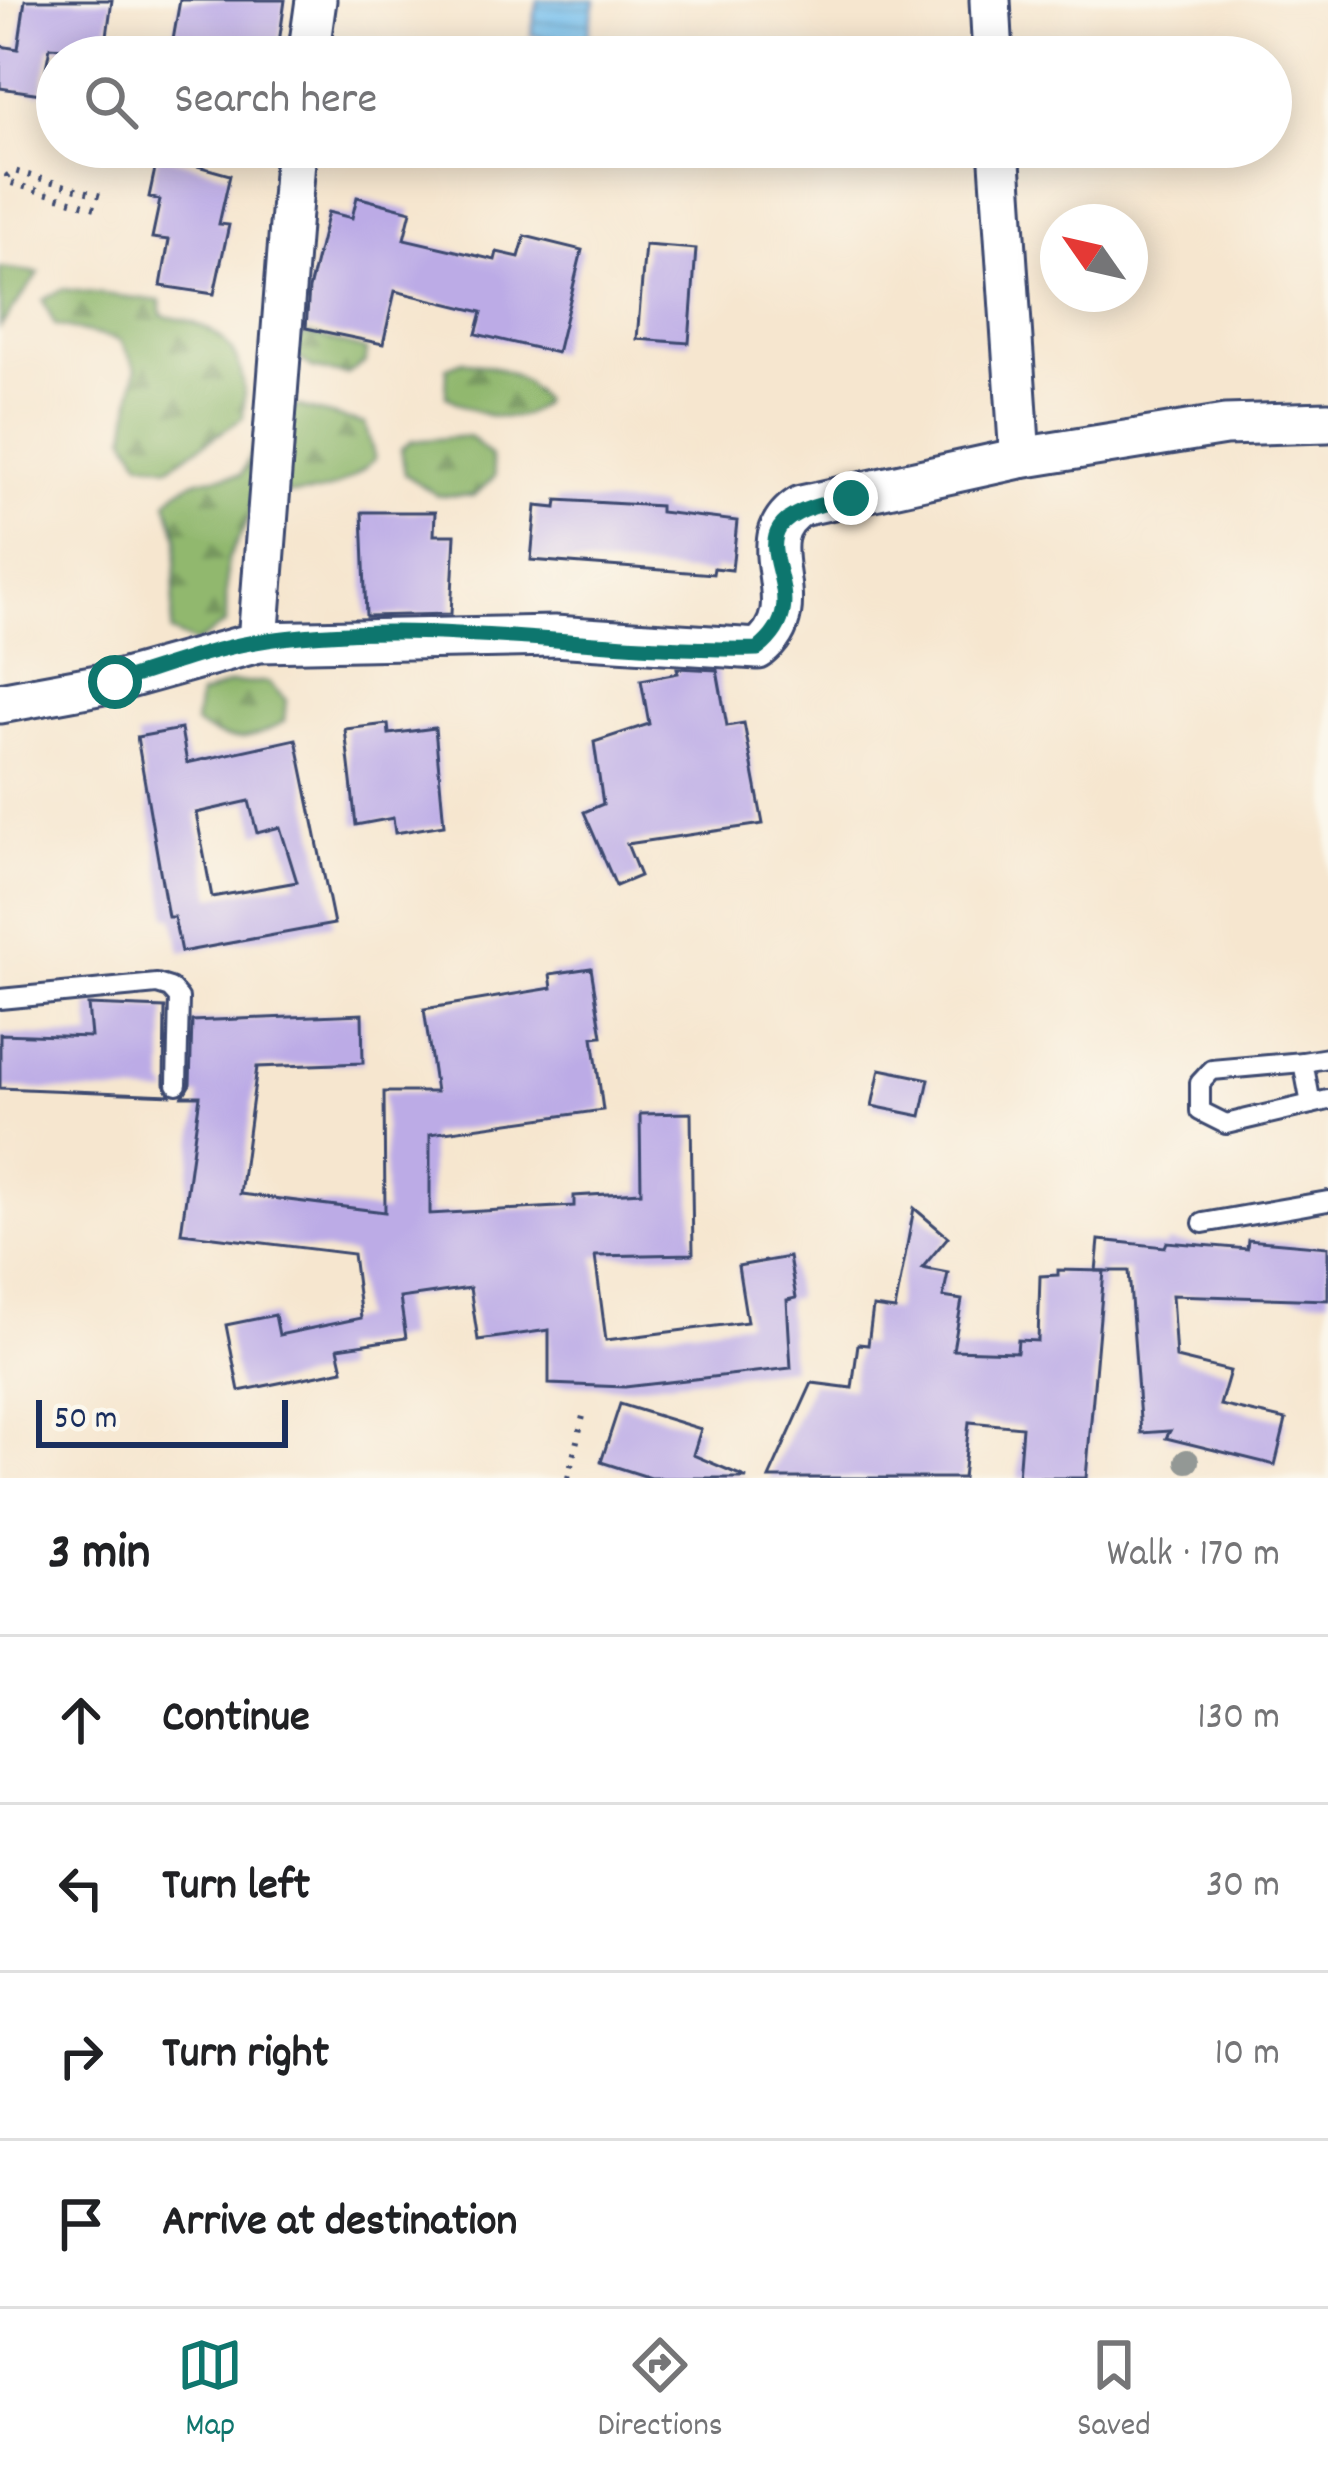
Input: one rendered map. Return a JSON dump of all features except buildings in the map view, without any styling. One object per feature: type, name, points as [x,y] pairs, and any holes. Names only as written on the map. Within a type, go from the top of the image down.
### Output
[{"type":"street","points":[[311,36],[316,0]]},
{"type":"street","points":[[990,0],[992,36]]},
{"type":"street","points":[[258,642],[294,168]]},
{"type":"street","points":[[1000,168],[1020,458]]},
{"type":"street","points":[[0,703],[115,682],[258,642],[554,636],[758,649],[778,633],[783,607],[775,536],[784,517],[801,506],[1020,458],[1225,425],[1328,422]]},
{"type":"lane","points":[[0,999],[157,984],[170,988],[178,998],[177,1084]]},
{"type":"lane","points":[[1303,1062],[1319,1102],[1226,1124],[1210,1120],[1196,1100],[1200,1083],[1212,1070],[1328,1058]]},
{"type":"lane","points":[[1203,1223],[1328,1201]]},
{"type":"path","points":[[95,208],[8,182],[3,175],[14,171],[100,196]]},
{"type":"path","points":[[568,1478],[583,1416]]},
{"type":"green space","points":[[0,268],[39,273],[0,327]]},
{"type":"green space","points":[[62,289],[160,301],[162,316],[202,326],[217,335],[237,360],[243,418],[169,467],[140,461],[126,436],[136,368],[120,340],[55,325],[43,300]]},
{"type":"green space","points":[[309,334],[366,350],[366,362],[347,375],[312,368],[295,355],[294,340]]},
{"type":"green space","points":[[463,361],[508,372],[543,402],[532,411],[507,418],[457,403],[446,396],[447,367]]},
{"type":"green space","points":[[296,406],[365,424],[375,459],[346,482],[319,492],[254,491],[249,518],[227,561],[226,623],[196,643],[171,632],[178,538],[167,502],[191,483],[241,475],[263,427]]},
{"type":"green space","points":[[470,436],[491,457],[495,476],[474,496],[437,495],[405,474],[401,449],[412,441]]},
{"type":"green space","points":[[268,682],[286,700],[284,721],[272,728],[250,737],[229,738],[195,724],[199,696],[231,683]]},
{"type":"water","points":[[538,0],[595,0],[588,36],[531,35]]},
{"type":"route","points":[[115,682],[258,642],[356,636],[554,636],[758,649],[778,633],[783,607],[775,536],[784,517],[801,506],[851,498]]}]
